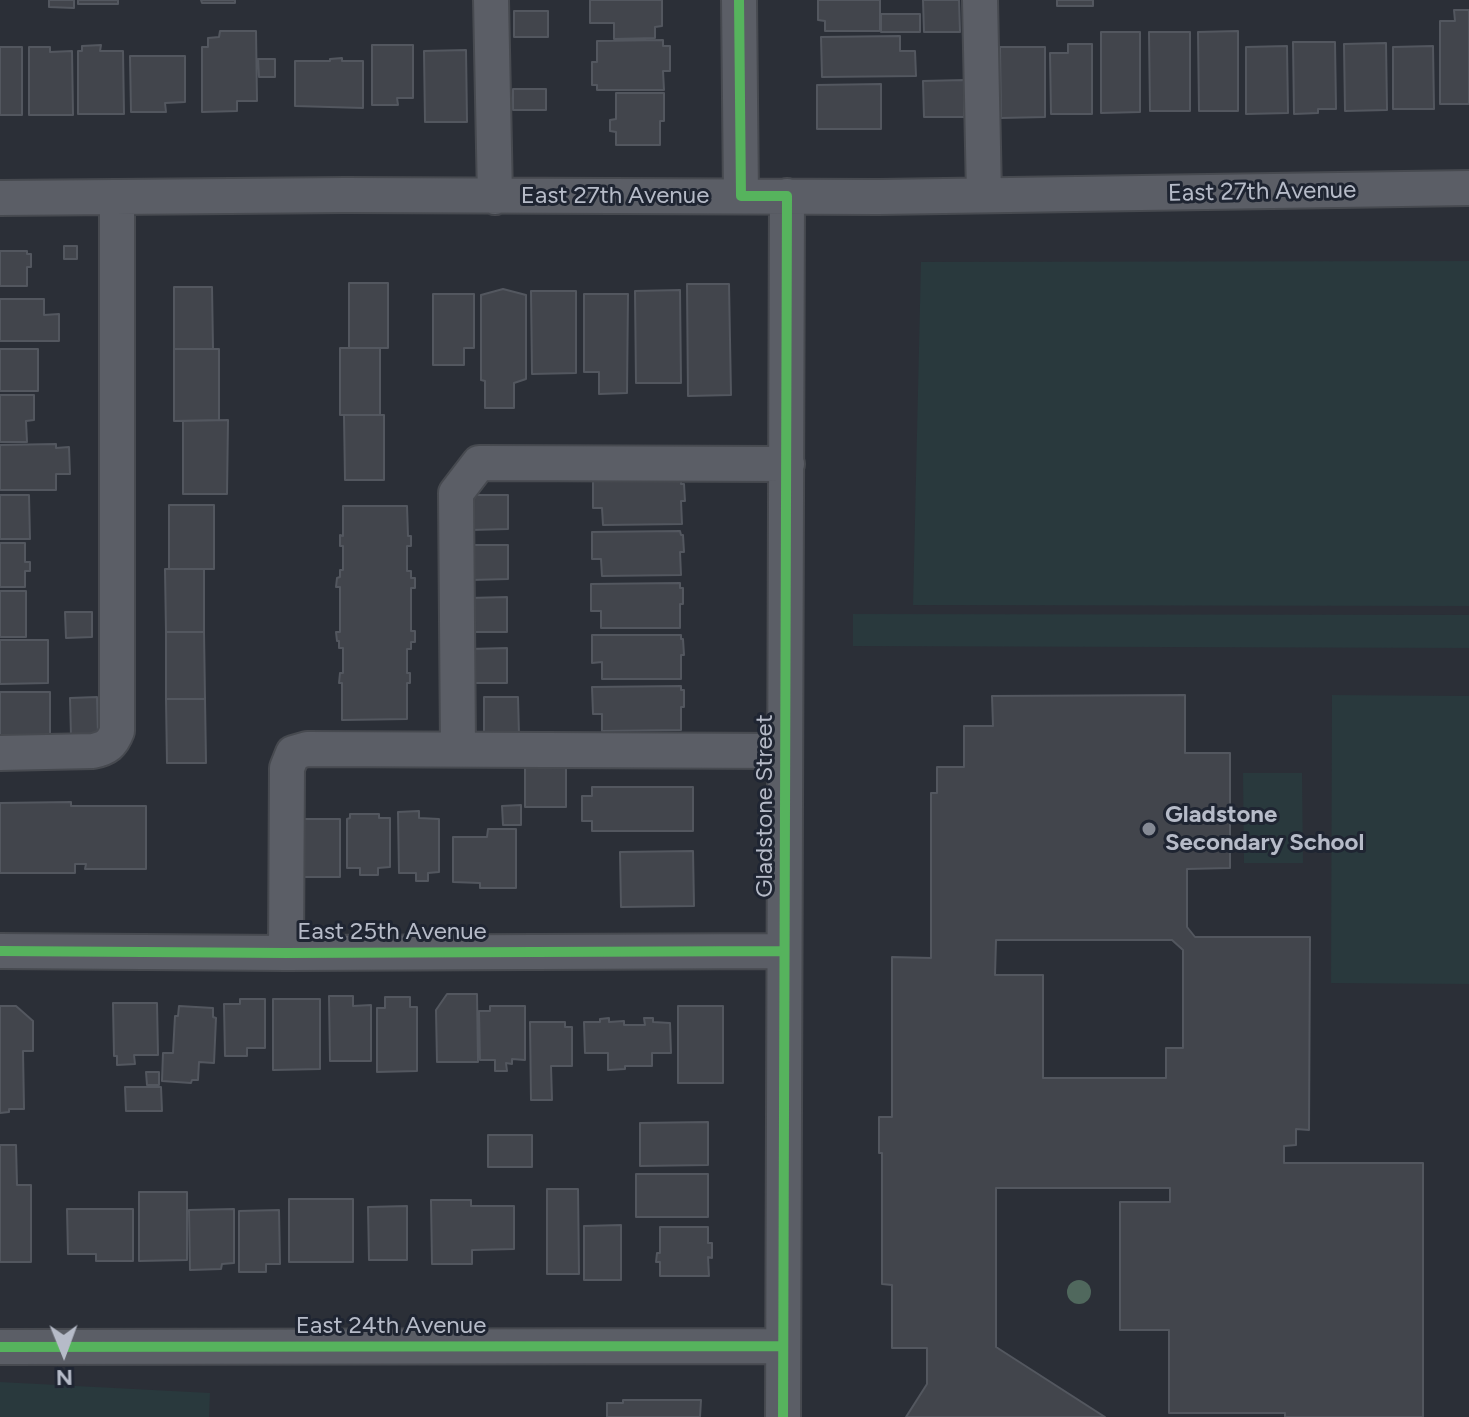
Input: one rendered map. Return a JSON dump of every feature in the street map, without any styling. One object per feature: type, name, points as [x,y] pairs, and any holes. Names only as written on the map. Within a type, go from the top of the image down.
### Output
[{"type":"street","points":[[491,0],[495,197]]},
{"type":"street","points":[[739,0],[741,196]]},
{"type":"street","points":[[980,0],[984,195]]},
{"type":"street","name":"East 27th Avenue","points":[[0,198],[984,195],[1469,188]]},
{"type":"street","name":"Gladstone Street","points":[[783,1417],[787,196]]},
{"type":"street","points":[[0,753],[93,751],[106,748],[117,731],[117,197]]},
{"type":"street","points":[[458,749],[456,493],[479,463],[787,464]]},
{"type":"street","points":[[286,953],[287,768],[293,753],[307,749],[785,751]]},
{"type":"street","name":"East 25th Avenue","points":[[0,951],[784,951]]},
{"type":"street","name":"East 24th Avenue","points":[[0,1347],[783,1346]]},
{"type":"shaded area","points":[[1469,261],[1469,606],[913,605],[921,262]]},
{"type":"shaded area","points":[[853,614],[1469,615],[1469,648],[853,646]]},
{"type":"shaded area","points":[[1332,695],[1469,696],[1469,984],[1331,983]]},
{"type":"shaded area","points":[[1243,773],[1302,773],[1303,863],[1244,863]]},
{"type":"shaded area","points":[[0,1382],[210,1393],[209,1417],[0,1417]]},
{"type":"building","points":[[49,0],[74,0],[74,8],[49,7]]},
{"type":"building","points":[[78,0],[118,0],[118,4],[78,4]]},
{"type":"building","points":[[201,0],[235,0],[235,3],[202,3]]},
{"type":"building","points":[[590,0],[662,0],[662,26],[655,27],[655,38],[614,39],[614,23],[590,23]]},
{"type":"building","points":[[818,0],[880,0],[880,31],[825,31],[825,21],[818,20]]},
{"type":"building","points":[[923,0],[959,0],[960,32],[924,32]]},
{"type":"building","points":[[1057,0],[1093,0],[1093,6],[1057,6]]},
{"type":"building","points":[[1454,10],[1469,10],[1469,104],[1440,104],[1440,21],[1455,21]]},
{"type":"building","points":[[514,11],[548,11],[548,37],[514,37]]},
{"type":"building","points":[[881,14],[920,14],[920,32],[881,32]]},
{"type":"building","points":[[220,31],[256,31],[257,101],[237,101],[237,111],[202,112],[202,47],[208,47],[208,38],[219,37]]},
{"type":"building","points":[[1238,31],[1238,111],[1199,111],[1198,32]]},
{"type":"building","points":[[1101,32],[1140,32],[1140,112],[1101,113]]},
{"type":"building","points":[[1149,32],[1190,32],[1190,111],[1150,111]]},
{"type":"building","points":[[900,36],[900,51],[915,51],[916,76],[822,77],[821,37]]},
{"type":"building","points":[[663,40],[663,46],[670,46],[670,71],[663,71],[664,90],[597,90],[597,85],[592,85],[592,62],[597,62],[597,41]]},
{"type":"building","points":[[1293,42],[1335,42],[1336,109],[1294,114]]},
{"type":"building","points":[[1386,43],[1387,110],[1345,111],[1344,44]]},
{"type":"building","points":[[1068,44],[1092,44],[1092,114],[1051,114],[1050,53],[1068,53]]},
{"type":"building","points":[[101,45],[100,51],[123,51],[124,114],[78,114],[78,51],[82,51],[82,46]]},
{"type":"building","points":[[372,45],[413,45],[413,98],[397,98],[398,105],[372,105]]},
{"type":"building","points":[[1287,46],[1288,113],[1246,114],[1246,47]]},
{"type":"building","points":[[1433,46],[1434,109],[1393,109],[1393,47]]},
{"type":"building","points":[[0,47],[22,47],[22,115],[0,115]]},
{"type":"building","points":[[29,47],[50,47],[50,52],[72,51],[73,115],[29,115]]},
{"type":"building","points":[[1000,47],[1045,47],[1045,117],[1001,118]]},
{"type":"building","points":[[466,50],[467,122],[425,122],[424,51]]},
{"type":"building","points":[[130,56],[185,56],[185,102],[165,103],[166,112],[131,112]]},
{"type":"building","points":[[342,58],[342,61],[363,61],[363,108],[295,106],[295,61]]},
{"type":"building","points":[[258,59],[275,59],[275,77],[259,77]]},
{"type":"building","points":[[964,80],[964,117],[924,117],[923,81]]},
{"type":"building","points":[[881,84],[881,129],[817,129],[817,85]]},
{"type":"building","points":[[513,89],[546,89],[546,110],[513,110]]},
{"type":"building","points":[[616,93],[664,93],[660,145],[616,145],[616,132],[610,131],[610,120],[616,119]]},
{"type":"building","points":[[64,246],[77,246],[77,259],[64,259]]},
{"type":"building","points":[[0,251],[27,251],[31,254],[27,286],[0,286]]},
{"type":"building","points":[[349,283],[388,283],[388,348],[349,348]]},
{"type":"building","points":[[687,284],[729,284],[731,395],[688,396]]},
{"type":"building","points":[[174,287],[212,287],[213,349],[174,349]]},
{"type":"building","points":[[503,289],[526,295],[526,379],[514,383],[514,408],[485,408],[485,381],[481,380],[481,295]]},
{"type":"building","points":[[680,290],[681,383],[636,383],[635,291]]},
{"type":"building","points":[[531,291],[576,291],[576,373],[532,374]]},
{"type":"building","points":[[433,294],[474,294],[474,348],[464,348],[464,365],[433,365]]},
{"type":"building","points":[[584,294],[628,294],[627,393],[599,394],[599,372],[584,372]]},
{"type":"building","points":[[0,299],[44,299],[44,315],[59,314],[59,341],[0,341]]},
{"type":"building","points":[[340,348],[380,348],[380,415],[340,415]]},
{"type":"building","points":[[0,349],[38,349],[38,391],[0,391]]},
{"type":"building","points":[[174,349],[219,349],[219,420],[174,421]]},
{"type":"building","points":[[0,395],[34,395],[34,420],[26,421],[27,442],[0,442]]},
{"type":"building","points":[[344,415],[384,415],[384,480],[345,480]]},
{"type":"building","points":[[228,420],[227,494],[183,494],[183,421]]},
{"type":"building","points":[[56,444],[56,448],[69,447],[70,474],[56,474],[56,490],[0,490],[0,445]]},
{"type":"building","points":[[681,480],[685,501],[681,501],[682,524],[603,525],[602,508],[593,508],[593,481]]},
{"type":"building","points":[[0,495],[29,495],[30,539],[0,539]]},
{"type":"building","points":[[470,495],[508,495],[508,529],[470,530]]},
{"type":"building","points":[[169,505],[214,505],[214,569],[169,569]]},
{"type":"building","points":[[343,506],[407,506],[411,546],[407,546],[407,571],[411,571],[411,578],[415,578],[415,588],[411,588],[411,631],[415,631],[415,642],[411,642],[411,649],[407,649],[410,683],[407,683],[407,719],[342,720],[342,683],[339,683],[340,673],[343,673],[343,648],[339,648],[337,641],[336,632],[340,632],[340,587],[336,587],[340,570],[343,570],[340,535],[343,536]]},
{"type":"building","points":[[680,531],[684,552],[680,552],[681,575],[602,576],[601,559],[592,559],[592,532]]},
{"type":"building","points":[[0,543],[25,543],[25,562],[30,562],[30,571],[25,571],[25,587],[0,587]]},
{"type":"building","points":[[470,545],[508,545],[508,579],[470,580]]},
{"type":"building","points":[[165,569],[204,569],[204,632],[166,632]]},
{"type":"building","points":[[680,583],[683,604],[680,604],[680,628],[601,628],[601,611],[591,611],[591,584]]},
{"type":"building","points":[[0,591],[26,591],[26,637],[0,637]]},
{"type":"building","points":[[507,597],[507,632],[470,632],[469,598]]},
{"type":"building","points":[[65,612],[92,612],[92,637],[66,638]]},
{"type":"building","points":[[166,632],[204,632],[205,699],[166,699]]},
{"type":"building","points":[[592,635],[681,635],[684,655],[681,655],[681,679],[602,679],[602,662],[592,663]]},
{"type":"building","points":[[0,640],[48,640],[48,683],[0,684]]},
{"type":"building","points":[[507,648],[507,683],[469,683],[469,649]]},
{"type":"building","points":[[681,686],[684,690],[684,707],[681,707],[681,730],[602,731],[602,714],[593,714],[592,687]]},
{"type":"building","points":[[0,692],[50,692],[50,738],[0,739]]},
{"type":"building","points":[[1185,695],[1185,753],[1230,753],[1230,868],[1187,869],[1187,927],[1195,937],[1310,937],[1309,1130],[1296,1129],[1296,1145],[1284,1146],[1284,1163],[1423,1163],[1423,1417],[1169,1413],[1169,1330],[1120,1330],[1120,1202],[1170,1202],[1170,1188],[996,1188],[996,1347],[1105,1417],[906,1417],[927,1384],[927,1348],[892,1348],[892,1285],[882,1284],[879,1117],[892,1117],[892,957],[931,958],[931,793],[937,793],[937,767],[964,767],[964,726],[993,726],[992,696]],"holes":[[[996,940],[1172,940],[1183,950],[1183,1048],[1166,1048],[1166,1078],[1043,1078],[1043,975],[995,975]]]},
{"type":"building","points":[[97,697],[98,735],[71,736],[70,698]]},
{"type":"building","points":[[484,697],[518,697],[519,735],[484,735]]},
{"type":"building","points":[[166,699],[205,699],[206,763],[167,763]]},
{"type":"building","points":[[566,764],[566,807],[525,807],[525,765]]},
{"type":"building","points":[[592,787],[693,787],[693,831],[592,831],[592,821],[582,821],[582,796],[592,796]]},
{"type":"building","points":[[71,802],[71,806],[146,806],[146,869],[85,869],[86,864],[75,864],[75,873],[0,873],[0,803]]},
{"type":"building","points":[[521,805],[521,825],[503,825],[502,806]]},
{"type":"building","points":[[419,811],[419,818],[439,819],[439,872],[428,873],[428,881],[416,881],[416,873],[399,873],[398,812]]},
{"type":"building","points":[[350,814],[379,814],[379,818],[390,818],[390,867],[378,868],[378,875],[360,875],[360,868],[347,868],[347,819]]},
{"type":"building","points":[[298,819],[340,819],[340,877],[298,877]]},
{"type":"building","points":[[488,829],[516,829],[516,888],[480,888],[480,883],[453,882],[453,837],[487,837]]},
{"type":"building","points":[[693,851],[694,906],[621,907],[620,852]]},
{"type":"building","points":[[447,994],[477,994],[478,1062],[437,1062],[436,1010]]},
{"type":"building","points":[[329,996],[353,996],[353,1006],[371,1005],[371,1061],[330,1061]]},
{"type":"building","points":[[385,997],[410,997],[410,1007],[417,1007],[417,1071],[377,1072],[377,1008],[385,1008]]},
{"type":"building","points":[[240,999],[265,999],[265,1048],[247,1048],[247,1056],[225,1056],[224,1004],[240,1004]]},
{"type":"building","points":[[273,999],[320,999],[320,1069],[273,1070]]},
{"type":"building","points":[[113,1003],[157,1003],[158,1055],[134,1055],[135,1064],[117,1065],[117,1056],[114,1056]]},
{"type":"building","points":[[0,1006],[16,1006],[33,1021],[33,1051],[23,1051],[24,1109],[9,1109],[9,1112],[0,1113]]},
{"type":"building","points":[[179,1006],[213,1008],[213,1017],[216,1018],[214,1063],[199,1062],[198,1080],[191,1083],[162,1081],[163,1053],[173,1053],[175,1016],[178,1016]]},
{"type":"building","points":[[490,1006],[525,1006],[525,1060],[512,1059],[512,1064],[506,1063],[507,1071],[495,1071],[495,1060],[480,1060],[479,1011],[490,1011]]},
{"type":"building","points":[[678,1006],[723,1006],[723,1083],[678,1083]]},
{"type":"building","points":[[609,1018],[609,1022],[624,1021],[624,1025],[645,1025],[644,1018],[670,1023],[671,1053],[652,1053],[652,1066],[625,1066],[625,1069],[608,1070],[608,1053],[585,1053],[584,1022],[600,1022],[600,1019]]},
{"type":"building","points":[[530,1022],[565,1022],[565,1027],[572,1027],[572,1066],[551,1066],[552,1100],[531,1100]]},
{"type":"building","points":[[146,1072],[159,1072],[159,1085],[147,1085]]},
{"type":"building","points":[[125,1087],[161,1087],[162,1111],[126,1111]]},
{"type":"building","points":[[708,1122],[708,1165],[640,1166],[640,1123]]},
{"type":"building","points":[[488,1135],[532,1135],[532,1167],[488,1167]]},
{"type":"building","points":[[0,1145],[16,1145],[17,1185],[31,1185],[31,1262],[0,1262]]},
{"type":"building","points":[[636,1174],[708,1174],[708,1217],[636,1217]]},
{"type":"building","points":[[547,1189],[578,1189],[579,1274],[547,1274]]},
{"type":"building","points":[[139,1192],[187,1192],[187,1260],[139,1261]]},
{"type":"building","points":[[289,1199],[353,1199],[353,1262],[289,1262]]},
{"type":"building","points":[[431,1200],[471,1200],[471,1206],[514,1206],[514,1249],[472,1250],[472,1264],[432,1264]]},
{"type":"building","points":[[407,1206],[407,1260],[369,1260],[368,1207]]},
{"type":"building","points":[[67,1209],[133,1209],[133,1261],[96,1261],[96,1254],[68,1254]]},
{"type":"building","points":[[234,1209],[234,1263],[222,1264],[221,1269],[190,1270],[189,1210]]},
{"type":"building","points":[[279,1210],[280,1264],[266,1264],[266,1272],[239,1272],[239,1211]]},
{"type":"building","points":[[621,1225],[621,1280],[584,1280],[584,1226]]},
{"type":"building","points":[[660,1227],[708,1227],[708,1243],[712,1243],[712,1258],[708,1257],[709,1276],[660,1276],[660,1262],[656,1262],[657,1253],[660,1253]]},
{"type":"building","points":[[623,1400],[701,1400],[700,1417],[607,1417],[607,1403],[623,1403]]},
{"type":"cycle path","points":[[739,0],[741,196],[787,196],[783,1417]]},
{"type":"cycle path","points":[[0,951],[784,951]]},
{"type":"cycle path","points":[[0,1347],[783,1346]]},
{"type":"place","name":"Gladstone Secondary School","points":[[1149,829]]}]
